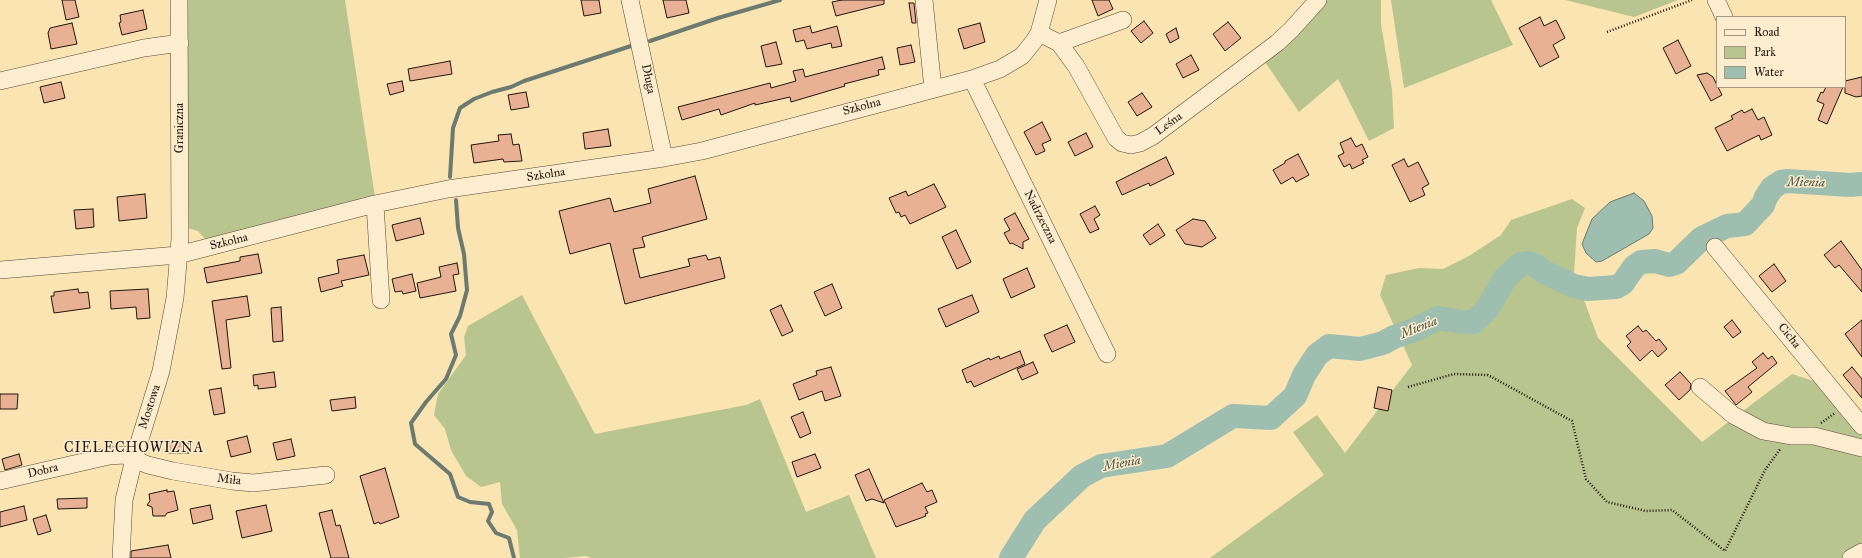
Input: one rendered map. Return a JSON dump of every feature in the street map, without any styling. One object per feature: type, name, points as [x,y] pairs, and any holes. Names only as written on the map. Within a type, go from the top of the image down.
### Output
[{"type":"street","name":"Graniczna","points":[[178,255],[180,239],[180,0]]},
{"type":"street","name":"Długa","points":[[630,0],[664,158]]},
{"type":"street","points":[[924,0],[933,89]]},
{"type":"street","name":"Szkolna","points":[[0,270],[178,255],[375,204],[448,189],[664,158],[702,151],[972,79],[1000,69],[1015,61],[1028,49],[1039,33],[1048,0]]},
{"type":"street","name":"Leśna","points":[[1059,42],[1076,66],[1116,138],[1122,143],[1131,145],[1140,143],[1153,136],[1277,43],[1318,0]]},
{"type":"street","points":[[1716,0],[1724,16]]},
{"type":"street","points":[[1039,33],[1059,42],[1123,20]]},
{"type":"street","points":[[0,81],[144,48],[180,43]]},
{"type":"street","name":"Nadrzeczna","points":[[972,79],[1108,354]]},
{"type":"street","points":[[375,204],[381,300]]},
{"type":"street","name":"Cicha","points":[[1715,247],[1862,426]]},
{"type":"street","name":"Mostowa","points":[[121,558],[124,500],[134,459],[165,357],[175,298],[178,255]]},
{"type":"street","points":[[1700,387],[1733,415],[1763,431],[1791,436],[1814,436],[1862,448]]},
{"type":"street","name":"Dobra","points":[[0,481],[109,456],[124,455],[134,459]]},
{"type":"street","name":"Miła","points":[[134,459],[173,472],[253,483],[326,475]]},
{"type":"street","points":[[1851,558],[1862,552]]},
{"type":"path","points":[[1607,32],[1692,0]]},
{"type":"path","points":[[1408,388],[1454,374],[1488,375],[1572,421],[1586,480],[1607,502],[1646,511],[1672,510],[1725,551],[1765,470],[1791,436]]},
{"type":"path","points":[[1818,424],[1846,406]]},
{"type":"path","points":[[1134,456],[1137,465]]},
{"type":"green space","points":[[186,0],[345,0],[375,197],[205,239],[198,231],[188,228]]},
{"type":"green space","points":[[1326,0],[1381,0],[1381,24],[1392,90],[1394,128],[1369,141],[1338,79],[1299,112],[1263,59]]},
{"type":"green space","points":[[1391,0],[1491,0],[1513,45],[1404,88]]},
{"type":"green space","points":[[1565,0],[1678,0],[1634,17]]},
{"type":"green space","points":[[1572,199],[1585,208],[1577,228],[1574,273],[1598,338],[1702,442],[1792,374],[1820,383],[1862,436],[1862,558],[1210,558],[1324,475],[1293,432],[1317,415],[1345,453],[1412,365],[1380,295],[1386,275],[1419,268],[1443,269],[1469,256],[1501,235],[1511,220]]},
{"type":"green space","points":[[522,295],[595,434],[746,405],[760,399],[806,512],[849,495],[876,558],[591,558],[586,556],[565,558],[520,558],[517,530],[502,504],[500,482],[481,487],[466,476],[451,450],[445,429],[434,415],[438,394],[466,355],[464,337],[468,326]]},
{"type":"water","points":[[1634,193],[1644,201],[1652,216],[1653,228],[1649,234],[1602,261],[1596,262],[1586,253],[1582,244],[1592,219],[1610,202]]},
{"type":"building","points":[[62,0],[75,0],[79,17],[66,20]]},
{"type":"building","points":[[581,0],[599,0],[601,13],[584,16]]},
{"type":"building","points":[[663,0],[686,0],[689,13],[667,18]]},
{"type":"building","points":[[842,0],[884,0],[884,4],[836,16],[832,2]]},
{"type":"building","points":[[1092,0],[1109,0],[1113,9],[1098,16]]},
{"type":"building","points":[[909,3],[914,3],[916,23],[912,23]]},
{"type":"building","points":[[143,10],[147,29],[122,35],[119,23],[121,22],[120,15]]},
{"type":"building","points":[[1540,17],[1544,26],[1556,20],[1565,38],[1553,45],[1559,57],[1540,67],[1519,28]]},
{"type":"building","points":[[1144,21],[1153,33],[1141,43],[1131,31]]},
{"type":"building","points":[[1228,22],[1241,38],[1225,51],[1213,34]]},
{"type":"building","points":[[72,23],[77,44],[51,49],[48,33],[50,28]]},
{"type":"building","points":[[980,23],[985,42],[964,49],[958,29]]},
{"type":"building","points":[[810,26],[812,33],[837,26],[842,46],[832,48],[831,43],[807,49],[804,40],[796,42],[793,30]]},
{"type":"building","points":[[1176,28],[1179,38],[1170,43],[1166,34]]},
{"type":"building","points":[[1678,40],[1691,66],[1676,74],[1663,48]]},
{"type":"building","points":[[776,42],[782,64],[766,67],[761,46]]},
{"type":"building","points":[[911,45],[915,62],[900,65],[897,48]]},
{"type":"building","points":[[1191,55],[1199,70],[1183,78],[1176,64]]},
{"type":"building","points":[[882,57],[885,69],[878,70],[879,75],[844,84],[845,86],[791,102],[790,97],[755,105],[755,103],[721,115],[719,109],[682,120],[678,107],[770,83],[771,88],[796,81],[793,71],[803,69],[805,77]]},
{"type":"building","points":[[450,61],[452,74],[410,81],[408,69]]},
{"type":"building","points":[[1707,73],[1713,77],[1716,83],[1716,88],[1718,88],[1722,95],[1711,101],[1697,75]]},
{"type":"building","points":[[1862,77],[1862,96],[1856,97],[1845,93],[1846,81]]},
{"type":"building","points":[[402,81],[404,91],[390,95],[387,84]]},
{"type":"building","points":[[61,82],[65,98],[44,103],[40,87]]},
{"type":"building","points":[[1826,88],[1843,88],[1827,124],[1818,120],[1824,104],[1817,101],[1821,92],[1823,93]]},
{"type":"building","points":[[526,92],[529,107],[511,110],[508,95]]},
{"type":"building","points":[[1142,93],[1152,107],[1137,116],[1128,102]]},
{"type":"building","points":[[1752,109],[1758,120],[1764,117],[1772,135],[1761,140],[1759,135],[1727,151],[1715,128],[1733,119],[1731,116],[1742,110],[1744,113]]},
{"type":"building","points":[[1042,122],[1051,140],[1042,144],[1045,151],[1036,155],[1024,132]]},
{"type":"building","points":[[608,129],[611,146],[585,149],[583,133]]},
{"type":"building","points":[[1086,133],[1093,147],[1075,156],[1068,142]]},
{"type":"building","points":[[511,134],[513,145],[519,144],[522,161],[504,162],[503,159],[474,163],[471,145],[499,141],[498,135]]},
{"type":"building","points":[[1351,138],[1356,147],[1362,144],[1368,157],[1362,160],[1364,163],[1352,169],[1350,164],[1344,167],[1338,156],[1344,153],[1340,143]]},
{"type":"building","points":[[1298,154],[1309,175],[1296,182],[1293,177],[1281,184],[1273,170]]},
{"type":"building","points":[[1166,157],[1174,174],[1150,186],[1149,183],[1122,195],[1116,182]]},
{"type":"building","points":[[1404,159],[1408,167],[1418,162],[1429,184],[1422,188],[1425,195],[1410,202],[1392,165]]},
{"type":"building","points":[[695,176],[707,219],[642,237],[645,247],[633,249],[640,278],[690,266],[688,259],[706,255],[708,260],[720,257],[725,278],[625,304],[610,243],[570,254],[559,211],[610,198],[614,212],[651,203],[648,189]]},
{"type":"building","points":[[934,184],[946,207],[910,224],[905,215],[901,217],[899,212],[896,213],[889,198],[906,191],[908,196]]},
{"type":"building","points":[[145,194],[147,218],[119,221],[117,197]]},
{"type":"building","points":[[1095,206],[1100,215],[1094,219],[1099,229],[1090,233],[1080,214]]},
{"type":"building","points":[[93,209],[94,227],[76,229],[74,210]]},
{"type":"building","points":[[1015,213],[1029,239],[1023,242],[1023,249],[1012,243],[1010,244],[1004,233],[1010,230],[1004,219]]},
{"type":"building","points":[[420,218],[424,234],[396,241],[392,225]]},
{"type":"building","points":[[1193,219],[1205,221],[1216,238],[1202,247],[1185,244],[1176,230]]},
{"type":"building","points":[[1158,224],[1165,235],[1150,245],[1143,235]]},
{"type":"building","points":[[956,230],[971,262],[957,269],[942,237]]},
{"type":"building","points":[[1841,241],[1862,270],[1862,292],[1839,265],[1835,268],[1824,255]]},
{"type":"building","points":[[258,254],[262,273],[207,283],[204,268],[240,261],[240,257]]},
{"type":"building","points":[[364,255],[369,275],[341,281],[343,286],[321,292],[318,278],[339,273],[337,260]]},
{"type":"building","points":[[457,263],[459,274],[453,275],[456,291],[420,298],[417,283],[441,277],[439,267]]},
{"type":"building","points":[[1774,264],[1786,281],[1772,292],[1759,276]]},
{"type":"building","points":[[1027,268],[1035,287],[1011,298],[1003,279]]},
{"type":"building","points":[[412,274],[416,291],[403,294],[402,291],[395,292],[392,279]]},
{"type":"building","points":[[832,284],[842,308],[825,316],[814,292]]},
{"type":"building","points":[[78,289],[79,293],[88,292],[90,308],[54,313],[51,296],[54,296],[54,292]]},
{"type":"building","points":[[148,289],[150,318],[137,319],[136,307],[111,309],[110,291]]},
{"type":"building","points":[[972,295],[979,312],[946,327],[938,309]]},
{"type":"building","points":[[247,296],[250,316],[226,320],[231,368],[222,369],[212,301]]},
{"type":"building","points":[[781,305],[793,331],[782,336],[770,310]]},
{"type":"building","points":[[281,307],[283,341],[273,342],[271,308]]},
{"type":"building","points":[[1732,320],[1741,332],[1733,338],[1724,327]]},
{"type":"building","points":[[1862,320],[1862,357],[1845,334]]},
{"type":"building","points":[[1067,325],[1075,342],[1052,352],[1044,335]]},
{"type":"building","points":[[1638,326],[1643,332],[1646,330],[1656,341],[1659,339],[1667,349],[1658,357],[1652,350],[1640,361],[1627,346],[1631,342],[1626,336]]},
{"type":"building","points":[[1020,351],[1025,364],[974,387],[971,381],[967,383],[962,370],[989,358],[990,360],[999,356],[1000,359]]},
{"type":"building","points":[[1763,353],[1768,359],[1772,356],[1777,363],[1748,387],[1752,392],[1736,405],[1725,391],[1757,368],[1752,362]]},
{"type":"building","points":[[1033,362],[1038,373],[1022,380],[1017,369]]},
{"type":"building","points":[[831,367],[841,396],[825,401],[822,391],[799,400],[793,384],[817,375],[816,371]]},
{"type":"building","points":[[1852,367],[1862,379],[1862,398],[1843,375]]},
{"type":"building","points":[[274,372],[276,387],[258,389],[258,385],[254,386],[253,375]]},
{"type":"building","points":[[1680,372],[1691,384],[1690,390],[1679,400],[1665,385]]},
{"type":"building","points":[[1378,387],[1392,390],[1388,411],[1374,408]]},
{"type":"building","points":[[221,388],[225,413],[214,415],[209,390]]},
{"type":"building","points":[[0,394],[18,394],[17,409],[0,409]]},
{"type":"building","points":[[355,397],[356,408],[332,411],[330,400]]},
{"type":"building","points":[[803,412],[811,433],[800,438],[791,417]]},
{"type":"building","points":[[247,436],[251,452],[231,457],[227,441]]},
{"type":"building","points":[[291,439],[295,456],[277,460],[273,443]]},
{"type":"building","points":[[168,442],[189,443],[189,453],[168,453]]},
{"type":"building","points":[[19,454],[22,465],[5,470],[2,459]]},
{"type":"building","points":[[815,454],[821,468],[797,477],[792,462]]},
{"type":"building","points":[[385,468],[399,517],[380,524],[379,522],[374,524],[360,476]]},
{"type":"building","points":[[869,469],[884,503],[872,499],[866,501],[855,475]]},
{"type":"building","points":[[922,483],[927,492],[932,490],[937,502],[925,507],[928,513],[925,514],[926,516],[896,527],[884,500]]},
{"type":"building","points":[[167,490],[167,492],[174,491],[178,510],[167,513],[165,516],[153,516],[152,507],[147,505],[150,501],[149,494]]},
{"type":"building","points":[[87,498],[87,508],[58,509],[57,499]]},
{"type":"building","points":[[210,505],[213,519],[193,524],[190,509]]},
{"type":"building","points":[[266,505],[272,531],[242,538],[236,511]]},
{"type":"building","points":[[24,506],[27,520],[0,527],[0,512]]},
{"type":"building","points":[[332,510],[336,526],[340,525],[349,558],[331,558],[319,513]]},
{"type":"building","points":[[46,515],[51,531],[38,535],[33,519]]},
{"type":"building","points":[[168,545],[171,558],[131,558],[131,551]]},
{"type":"waterway","points":[[650,41],[718,18],[780,0]]},
{"type":"waterway","points":[[450,177],[453,128],[460,108],[474,99],[492,92],[511,87],[524,81],[631,46]]},
{"type":"waterway","name":"Mienia","points":[[1011,558],[1035,520],[1082,476],[1101,466],[1167,456],[1233,416],[1271,418],[1295,396],[1304,375],[1317,355],[1329,346],[1360,349],[1383,343],[1438,318],[1462,322],[1474,322],[1488,308],[1505,278],[1521,264],[1529,263],[1537,266],[1542,271],[1574,286],[1588,289],[1616,287],[1623,283],[1634,267],[1641,262],[1655,261],[1669,265],[1676,263],[1702,238],[1727,226],[1745,224],[1763,205],[1772,188],[1781,182],[1788,181],[1850,185],[1862,184]]},
{"type":"waterway","points":[[456,200],[458,228],[464,254],[467,290],[460,316],[451,334],[456,355],[446,379],[426,402],[411,423],[415,444],[450,474],[458,497],[470,502],[489,504],[492,512],[488,521],[496,533],[509,538],[514,558]]},
{"type":"district","name":"CIELECHOWIZNA","points":[[134,449]]}]
